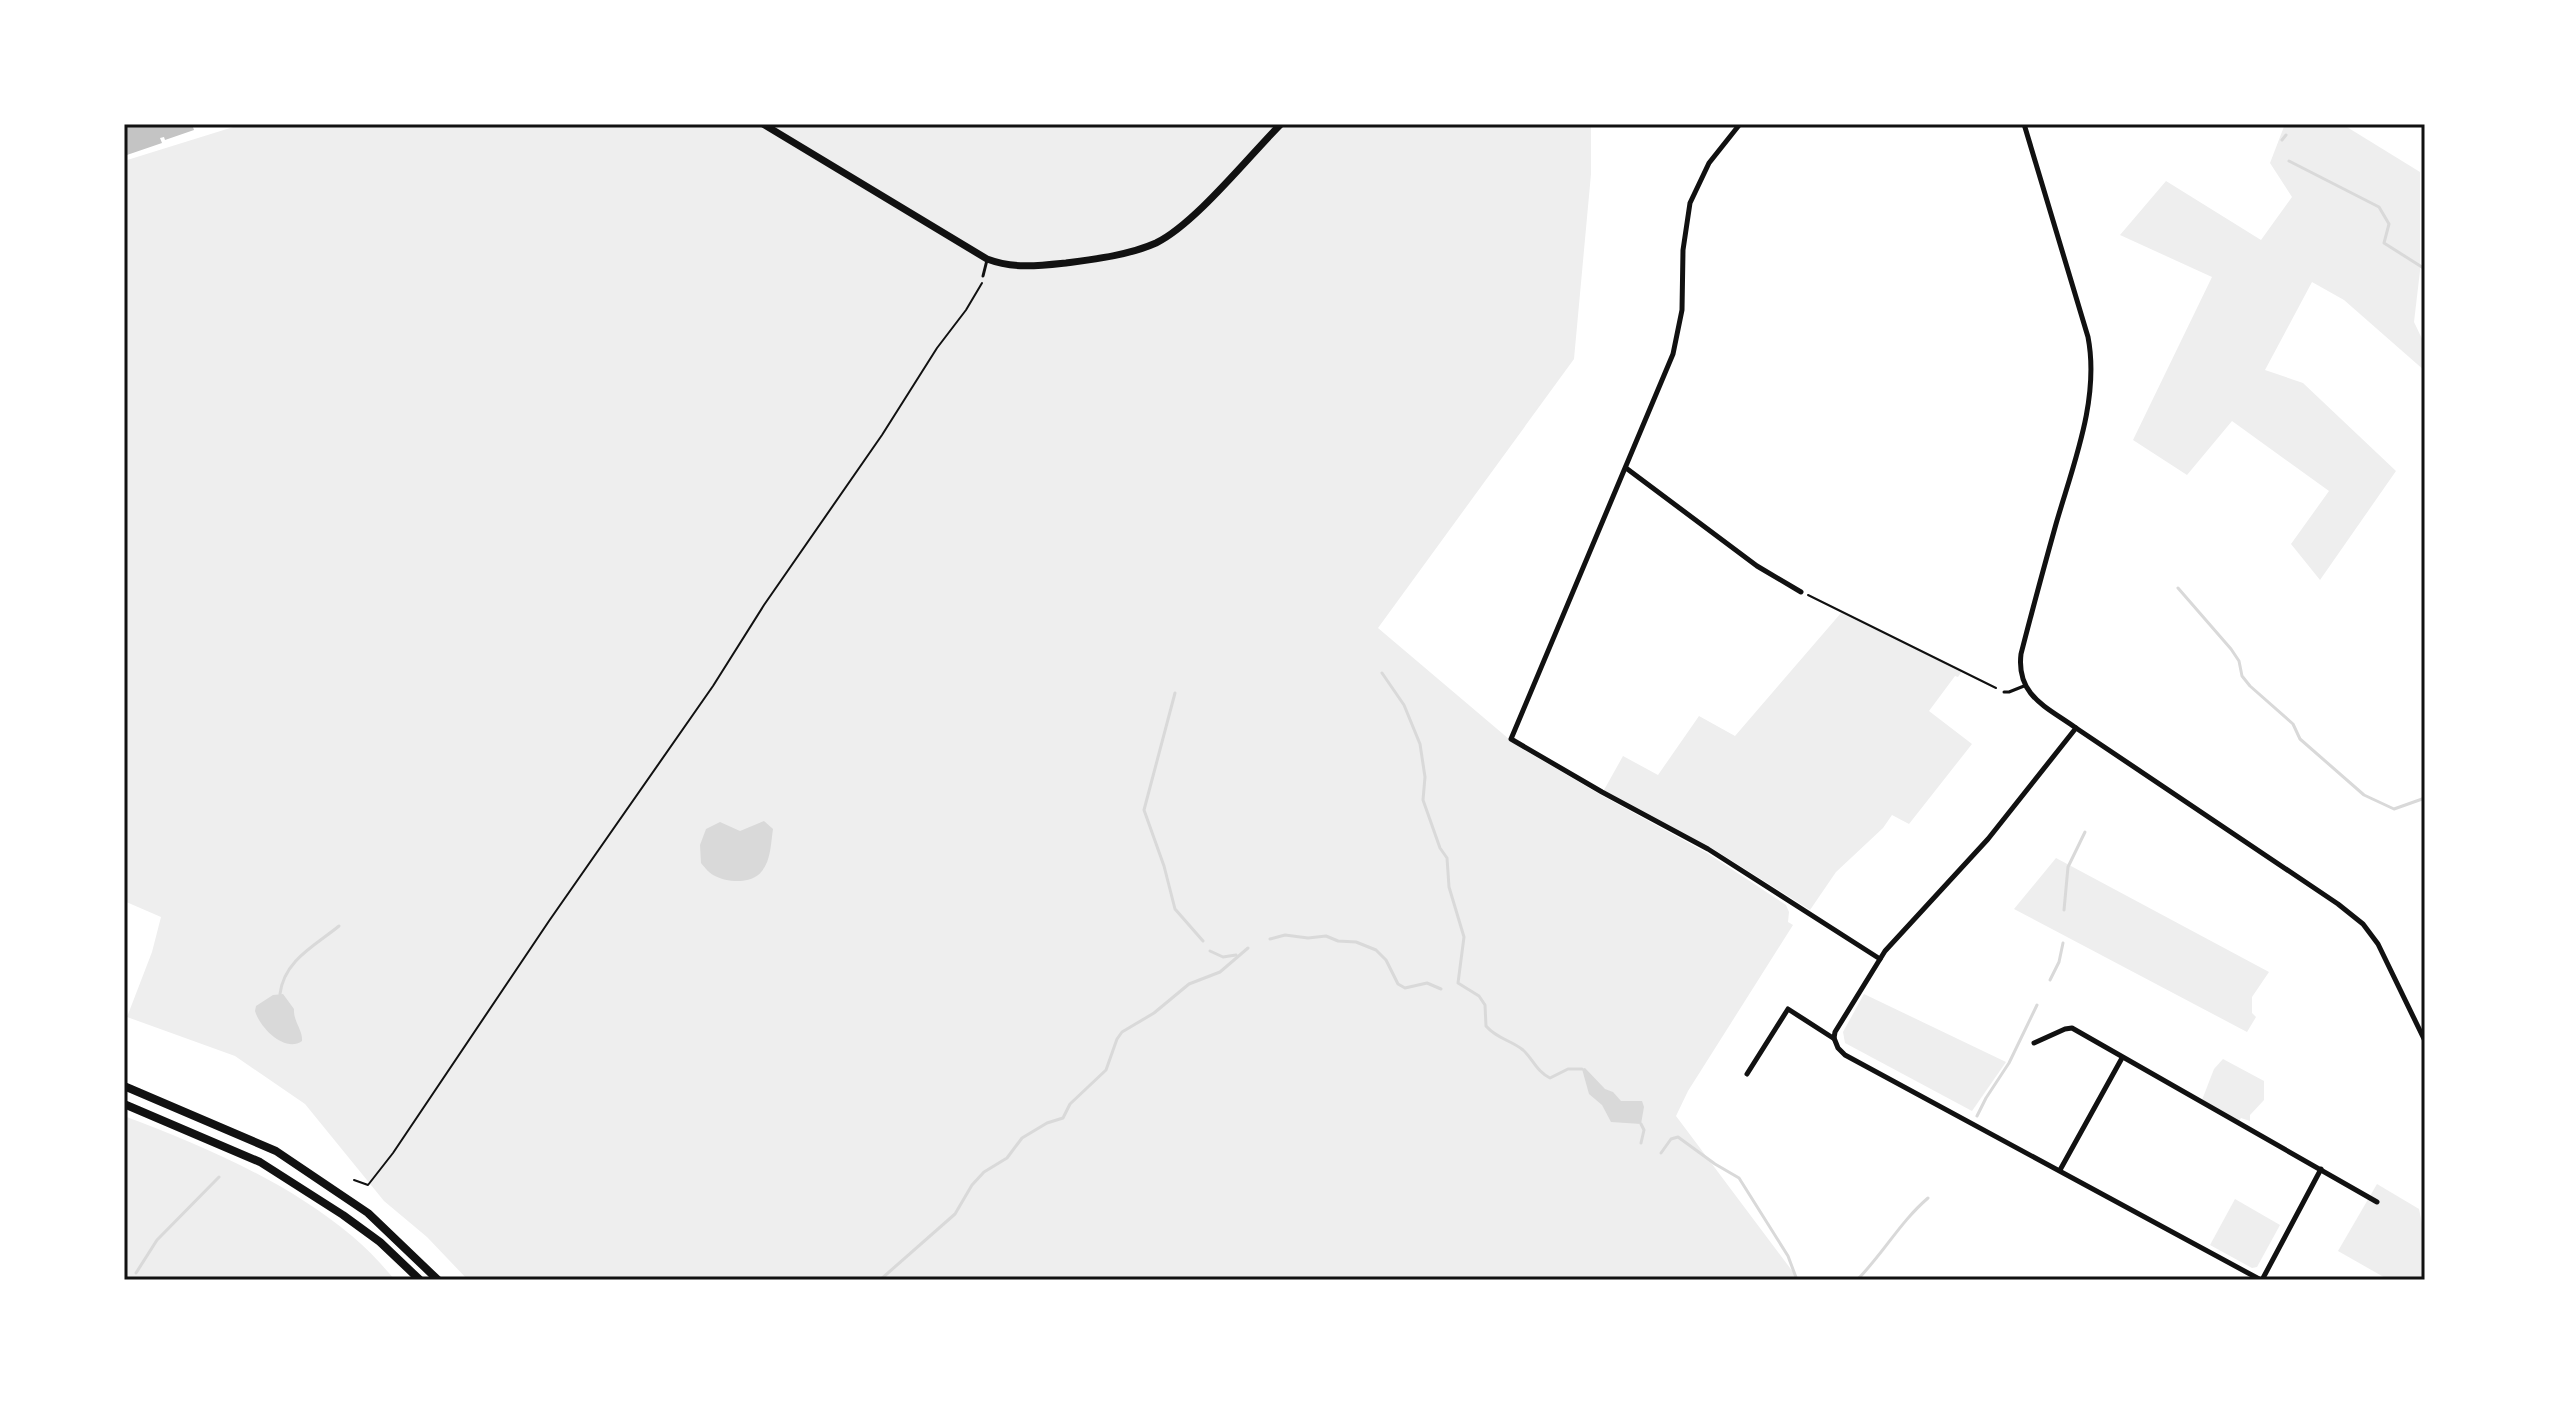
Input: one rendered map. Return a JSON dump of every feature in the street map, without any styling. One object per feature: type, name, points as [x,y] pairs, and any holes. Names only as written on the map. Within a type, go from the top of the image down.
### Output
[{"type":"main road","points":[[763,124],[987,259],[1014,267],[1107,256],[1165,238],[1192,215],[1281,124]]},
{"type":"main road","points":[[124,1086],[276,1151],[368,1213],[438,1280]]},
{"type":"main road","points":[[124,1104],[260,1162],[356,1224],[420,1280]]},
{"type":"street","points":[[1740,124],[1709,163],[1691,199],[1684,236],[1682,310],[1662,386],[1511,739],[1708,849],[1880,959]]},
{"type":"street","points":[[2024,124],[2088,337],[2092,362],[2091,388],[2078,450],[2021,654],[2020,672],[2024,686],[2076,728],[2338,904],[2363,924],[2378,944],[2425,1041]]},
{"type":"street","points":[[1626,468],[1757,566],[1801,592]]},
{"type":"street","points":[[2076,728],[1988,839],[1880,959],[1835,1032],[1838,1048],[1845,1055],[2261,1280],[2321,1169]]},
{"type":"street","points":[[1747,1074],[1788,1009],[1834,1038]]},
{"type":"street","points":[[2034,1043],[2068,1028],[2377,1202]]},
{"type":"street","points":[[2060,1170],[2122,1058]]},
{"type":"lane","points":[[983,276],[987,259]]},
{"type":"lane","points":[[2004,692],[2024,686]]},
{"type":"path","points":[[354,1180],[368,1185],[393,1153],[465,1043],[704,698],[937,348],[966,310],[983,276]]},
{"type":"path","points":[[1801,592],[2004,692]]},
{"type":"shaded area","points":[[243,124],[1591,124],[1591,174],[1574,359],[1378,628],[1516,745],[1707,853],[1786,905],[1788,922],[1793,925],[1688,1091],[1676,1116],[1799,1280],[468,1280],[427,1237],[384,1201],[305,1104],[235,1056],[127,1017],[152,952],[161,917],[124,901],[124,161]]},
{"type":"shaded area","points":[[2285,124],[2342,124],[2420,172],[2420,271],[2414,322],[2425,345],[2425,371],[2344,300],[2312,282],[2265,370],[2303,383],[2396,471],[2320,580],[2291,544],[2329,491],[2232,421],[2187,475],[2133,440],[2212,277],[2120,235],[2166,181],[2261,240],[2292,197],[2270,163]]},
{"type":"shaded area","points":[[1841,613],[1962,671],[1929,711],[1972,744],[1909,824],[1892,815],[1883,828],[1836,872],[1810,910],[1710,847],[1604,790],[1623,756],[1658,775],[1699,716],[1735,736]]},
{"type":"shaded area","points":[[764,821],[773,829],[767,862],[758,875],[747,880],[727,880],[713,875],[701,863],[700,845],[706,829],[720,822],[740,831]]},
{"type":"shaded area","points":[[2056,858],[2269,972],[2252,997],[2252,1013],[2256,1017],[2247,1032],[2014,909]]},
{"type":"shaded area","points":[[283,994],[294,1009],[301,1033],[302,1041],[295,1044],[274,1037],[262,1025],[255,1011],[256,1006],[273,995]]},
{"type":"shaded area","points":[[1864,994],[2006,1062],[1972,1111],[1845,1043],[1843,1032]]},
{"type":"shaded area","points":[[2223,1059],[2264,1081],[2264,1100],[2250,1115],[2250,1121],[2241,1118],[2239,1121],[2202,1100],[2214,1069]]},
{"type":"shaded area","points":[[1585,1068],[1621,1101],[1642,1101],[1641,1124],[1611,1122],[1602,1105],[1589,1094],[1582,1069]]},
{"type":"shaded area","points":[[124,1116],[214,1153],[300,1198],[358,1241],[395,1280],[124,1280]]},
{"type":"shaded area","points":[[2377,1184],[2419,1209],[2425,1239],[2425,1280],[2389,1280],[2338,1251]]},
{"type":"shaded area","points":[[2235,1199],[2280,1225],[2257,1267],[2252,1268],[2210,1245]]},
{"type":"building","points":[[124,124],[192,124],[194,130],[165,140],[164,137],[160,138],[162,143],[124,156]]},
{"type":"waterway","points":[[2282,140],[2286,135]]},
{"type":"waterway","points":[[2289,161],[2379,207],[2389,224],[2384,243],[2425,269]]},
{"type":"waterway","points":[[2178,588],[2231,649],[2239,661],[2242,676],[2250,686],[2293,724],[2300,739],[2364,795],[2394,809],[2425,798]]},
{"type":"waterway","points":[[1382,673],[1404,705],[1420,744],[1425,777],[1423,800],[1440,848],[1447,858],[1449,887],[1464,937],[1458,983],[1479,996],[1485,1005],[1486,1026],[1523,1050],[1550,1078],[1568,1069],[1582,1069]]},
{"type":"waterway","points":[[1175,693],[1144,810],[1175,909],[1203,941]]},
{"type":"waterway","points":[[2064,910],[2068,867],[2085,832]]},
{"type":"waterway","points":[[280,994],[294,963],[339,926]]},
{"type":"waterway","points":[[1270,939],[1285,935],[1308,938],[1326,936],[1338,941],[1356,942],[1376,950],[1386,960],[1398,984],[1405,988],[1427,983],[1441,989]]},
{"type":"waterway","points":[[2050,980],[2059,962],[2063,943]]},
{"type":"waterway","points":[[880,1280],[955,1214],[972,1185],[984,1172],[1007,1158],[1022,1138],[1047,1123],[1063,1118],[1070,1104],[1106,1070],[1122,1032],[1154,1013],[1189,984],[1220,972],[1248,948]]},
{"type":"waterway","points":[[1210,951],[1223,957],[1236,955]]},
{"type":"waterway","points":[[1977,1116],[2009,1063],[2037,1005]]},
{"type":"waterway","points":[[1641,1124],[1644,1130],[1641,1143]]},
{"type":"waterway","points":[[1661,1153],[1671,1139],[1678,1137],[1739,1178],[1788,1256],[1797,1280]]},
{"type":"waterway","points":[[136,1273],[157,1240],[219,1177]]},
{"type":"waterway","points":[[1857,1280],[1928,1198]]}]
